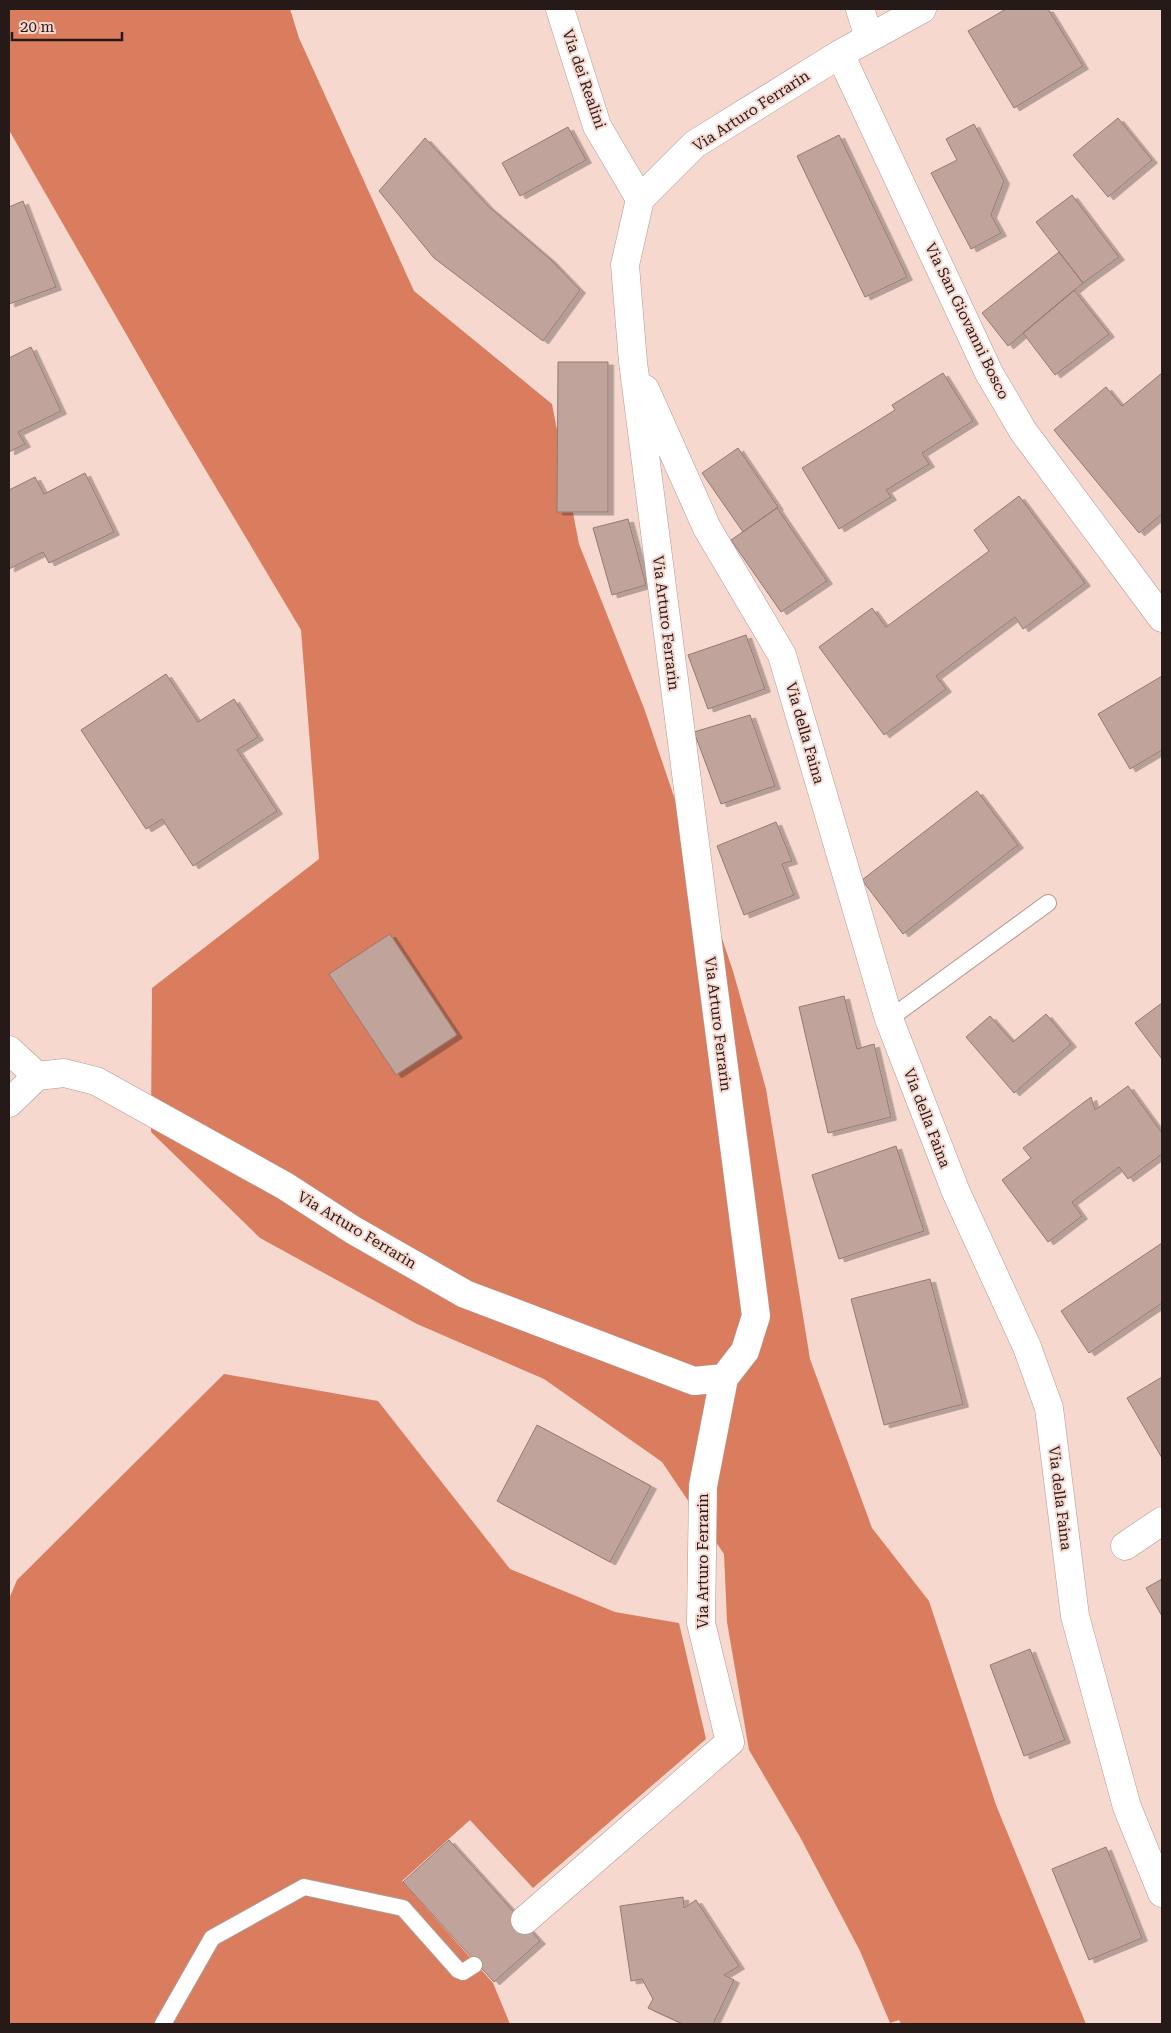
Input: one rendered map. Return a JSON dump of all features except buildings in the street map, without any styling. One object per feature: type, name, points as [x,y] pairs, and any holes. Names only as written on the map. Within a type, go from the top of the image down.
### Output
[{"type":"street","name":"Via dei Realini","points":[[560,9],[598,126],[640,199]]},
{"type":"street","points":[[860,9],[869,38]]},
{"type":"street","name":"Via Arturo Ferrarin","points":[[525,1920],[730,1742],[700,1623],[703,1486],[724,1378],[745,1351],[756,1316],[633,362],[625,265],[640,199],[696,144],[840,54],[922,9]]},
{"type":"street","name":"Via San Giovanni Bosco","points":[[840,54],[989,373],[1023,431],[1162,618]]},
{"type":"street","name":"Via della Faina","points":[[633,362],[707,528],[782,655],[889,1019],[956,1192],[1027,1347],[1049,1408],[1075,1616],[1127,1808],[1162,1893]]},
{"type":"street","points":[[9,1050],[37,1076],[9,1103]]},
{"type":"street","name":"Via Arturo Ferrarin","points":[[37,1076],[64,1073],[96,1081],[285,1186],[353,1230],[465,1294],[694,1381],[724,1378]]},
{"type":"street","points":[[1124,1546],[1162,1521]]},
{"type":"lane","points":[[889,1019],[1048,903]]},
{"type":"lane","points":[[163,2024],[212,1938],[304,1887],[399,1906],[458,1970],[463,1972],[474,1965]]},
{"type":"shaded area","points":[[9,9],[290,9],[299,38],[414,291],[552,404],[579,544],[644,708],[733,971],[766,1089],[810,1359],[872,1528],[929,1601],[996,1805],[1086,2024],[901,2024],[899,2020],[890,2023],[860,1951],[800,1837],[749,1750],[727,1622],[724,1554],[662,1462],[544,1379],[417,1324],[260,1238],[151,1132],[152,988],[319,859],[301,630],[168,407],[9,130]]},
{"type":"shaded area","points":[[224,1374],[378,1401],[510,1569],[615,1612],[679,1623],[706,1739],[533,1888],[470,1820],[402,1881],[493,1983],[510,2024],[9,2024],[9,1599],[17,1580]]}]
